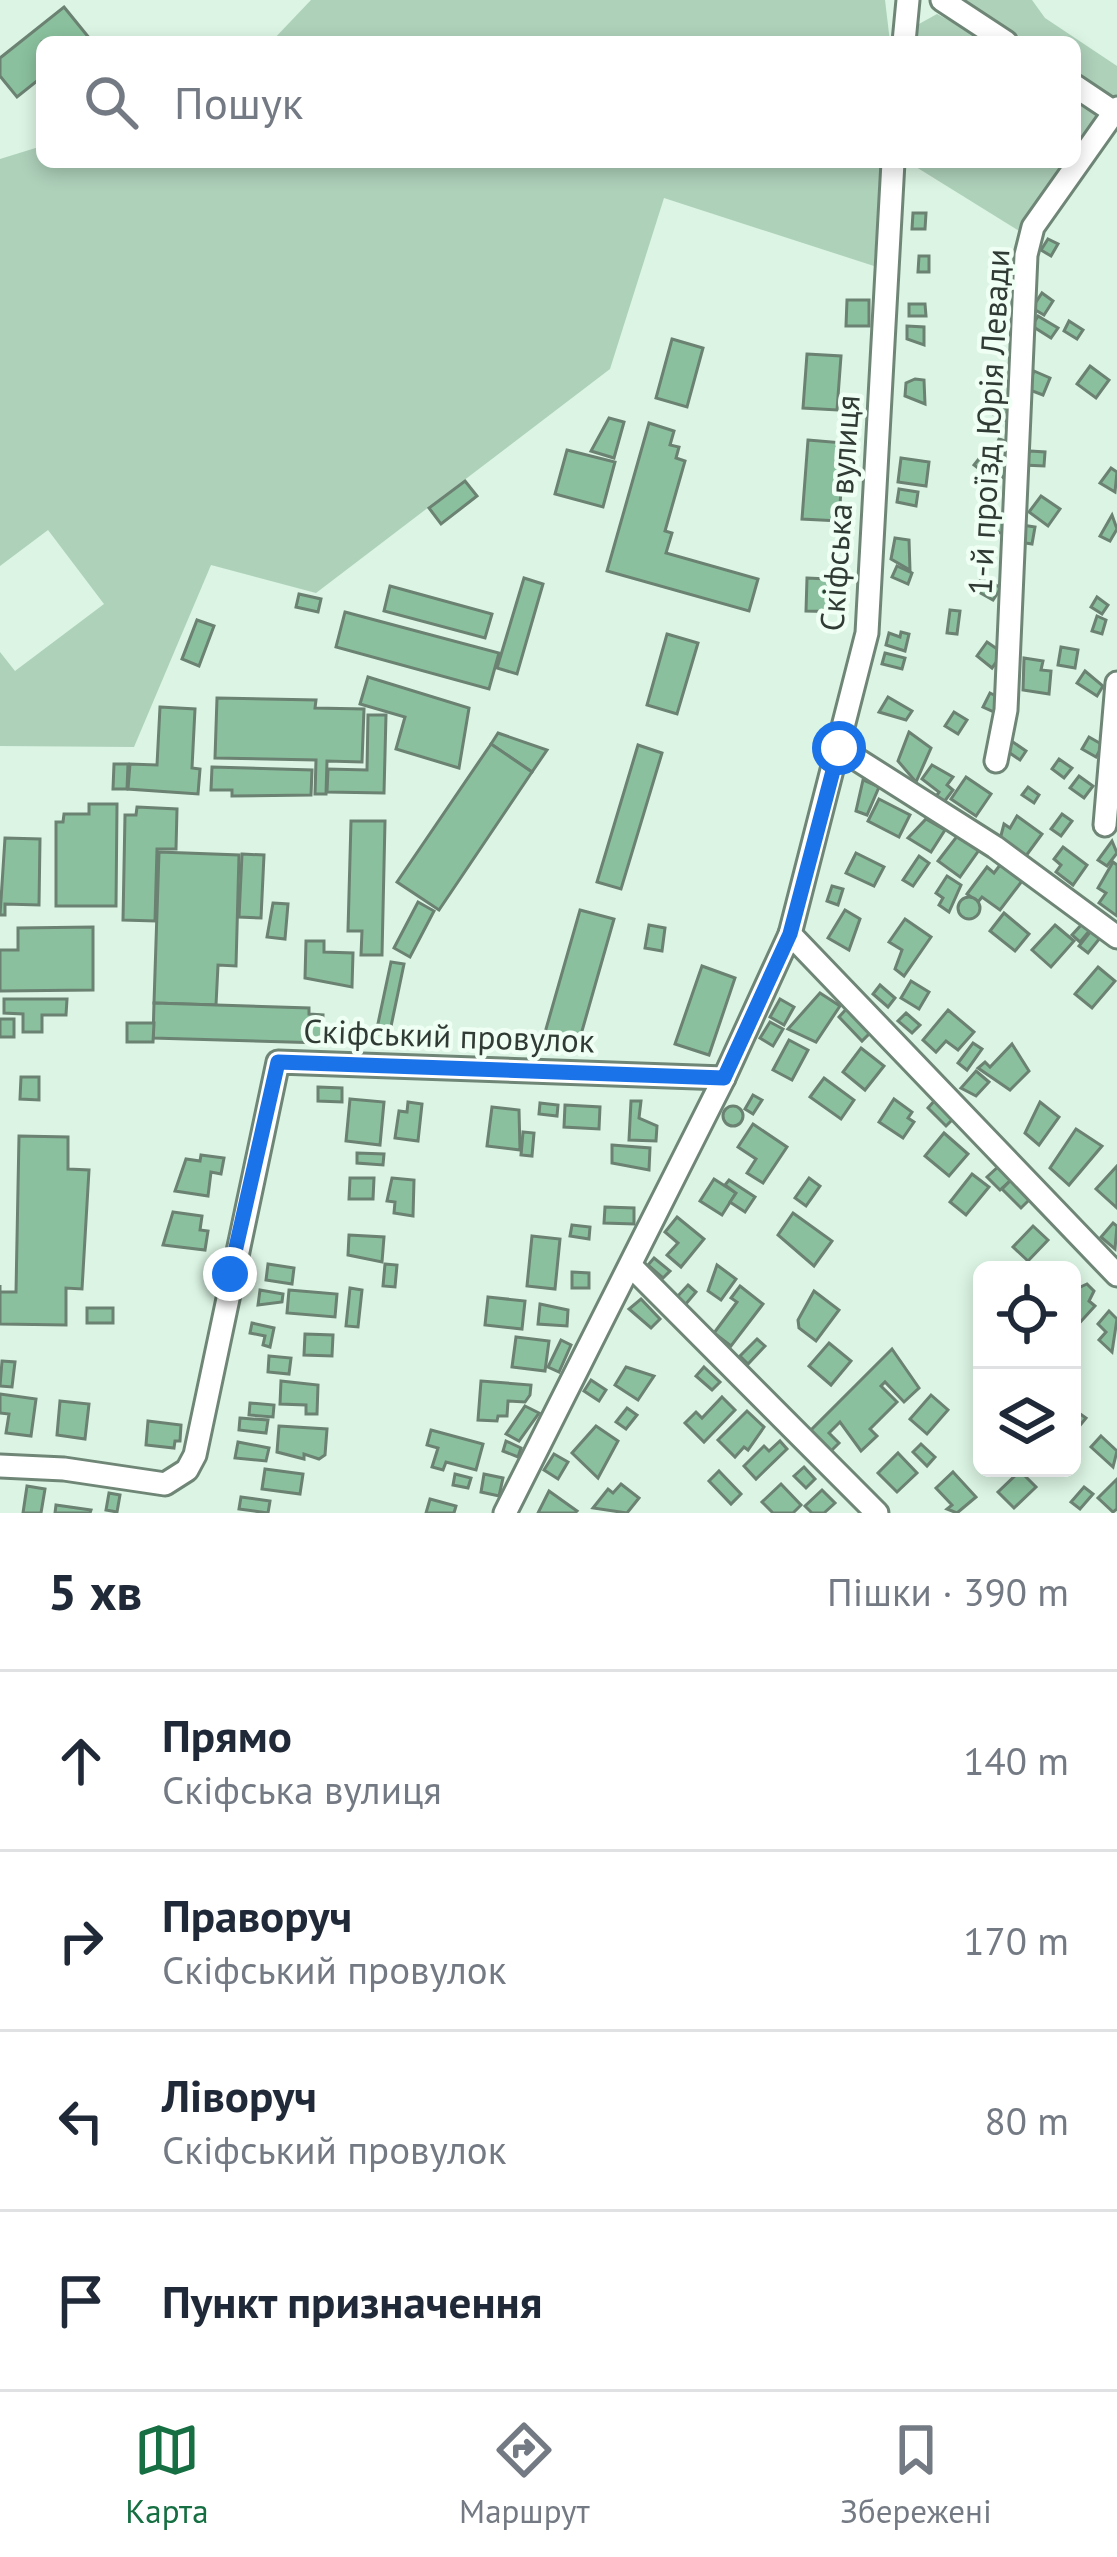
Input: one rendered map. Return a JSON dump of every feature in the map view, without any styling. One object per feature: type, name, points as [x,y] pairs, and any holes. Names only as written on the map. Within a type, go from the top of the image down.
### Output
[{"type":"street","points":[[905,36],[908,0]]},
{"type":"street","points":[[942,0],[997,36]]},
{"type":"street","points":[[1081,90],[1116,111]]},
{"type":"street","name":"1-й проїзд Юрія Левади","points":[[1081,160],[1116,111]]},
{"type":"street","name":"Скіфська вулиця","points":[[505,1513],[724,1078],[790,934],[867,633],[893,168]]},
{"type":"street","name":"1-й проїзд Юрія Левади","points":[[996,761],[1006,710],[1026,255],[1033,227],[1075,168]]},
{"type":"street","points":[[1105,825],[1117,683]]},
{"type":"street","points":[[839,748],[995,848],[1117,937]]},
{"type":"street","points":[[790,934],[1117,1275]]},
{"type":"street","name":"Скіфський провулок","points":[[0,1466],[165,1484],[188,1470],[196,1455],[278,1062],[724,1078]]},
{"type":"street","points":[[631,1266],[877,1513]]},
{"type":"green space","points":[[311,0],[885,0],[889,36],[277,36]]},
{"type":"green space","points":[[964,0],[1032,0],[1045,18],[1072,36],[1019,36]]},
{"type":"green space","points":[[937,14],[979,36],[915,36],[919,24]]},
{"type":"green space","points":[[1081,42],[1117,66],[1117,101],[1081,77]]},
{"type":"green space","points":[[1081,100],[1102,113],[1081,144]]},
{"type":"green space","points":[[36,148],[36,168],[881,168],[874,266],[664,198],[610,369],[316,593],[211,565],[134,747],[0,746],[0,652],[15,671],[104,604],[48,530],[0,566],[0,159]]},
{"type":"green space","points":[[918,168],[1065,168],[1021,232]]},
{"type":"building","points":[[64,7],[88,36],[36,36],[36,82],[17,97],[0,76],[0,58]]},
{"type":"building","points":[[913,213],[926,213],[925,229],[912,229]]},
{"type":"building","points":[[1048,239],[1058,244],[1051,256],[1041,250]]},
{"type":"building","points":[[919,256],[929,256],[929,272],[918,272]]},
{"type":"building","points":[[1042,293],[1053,301],[1044,315],[1032,308]]},
{"type":"building","points":[[847,300],[869,300],[869,326],[846,326]]},
{"type":"building","points":[[909,304],[925,304],[926,316],[909,316]]},
{"type":"building","points":[[1038,316],[1058,328],[1051,338],[1032,326]]},
{"type":"building","points":[[1069,321],[1083,330],[1077,339],[1064,331]]},
{"type":"building","points":[[907,326],[924,327],[924,345],[907,339]]},
{"type":"building","points":[[672,339],[703,348],[687,407],[656,398]]},
{"type":"building","points":[[807,354],[841,356],[837,410],[803,408]]},
{"type":"building","points":[[1090,366],[1109,380],[1096,398],[1077,384]]},
{"type":"building","points":[[1034,371],[1050,378],[1043,395],[1027,389]]},
{"type":"building","points":[[924,380],[925,404],[905,396],[906,383]]},
{"type":"building","points":[[997,404],[1013,412],[1008,422],[993,414]]},
{"type":"building","points":[[609,418],[624,422],[614,458],[591,451]]},
{"type":"building","points":[[649,423],[674,431],[670,445],[679,447],[676,458],[685,461],[665,531],[672,533],[666,553],[758,579],[749,611],[607,571]]},
{"type":"building","points":[[999,439],[1014,444],[1010,457],[994,452]]},
{"type":"building","points":[[808,440],[844,443],[839,521],[802,519]]},
{"type":"building","points":[[567,450],[615,462],[603,507],[555,494]]},
{"type":"building","points":[[985,451],[1011,471],[1005,479],[1000,475],[995,481],[974,465]]},
{"type":"building","points":[[1030,451],[1045,452],[1044,466],[1024,465]]},
{"type":"building","points":[[901,458],[929,462],[926,486],[898,482]]},
{"type":"building","points":[[1111,468],[1117,472],[1115,492],[1100,483]]},
{"type":"building","points":[[465,481],[477,496],[441,524],[429,508]]},
{"type":"building","points":[[899,489],[918,492],[916,506],[897,502]]},
{"type":"building","points":[[1041,496],[1060,509],[1048,526],[1029,512]]},
{"type":"building","points":[[990,515],[1008,520],[1004,534],[986,529]]},
{"type":"building","points":[[1112,515],[1117,529],[1110,541],[1100,536]]},
{"type":"building","points":[[1022,525],[1035,527],[1032,544],[1019,542]]},
{"type":"building","points":[[895,538],[909,540],[910,570],[891,559]]},
{"type":"building","points":[[897,566],[912,573],[908,584],[892,577]]},
{"type":"building","points":[[982,577],[1001,588],[993,600],[975,590]]},
{"type":"building","points":[[524,578],[543,584],[517,674],[497,668]]},
{"type":"building","points":[[807,578],[848,580],[846,612],[806,611]]},
{"type":"building","points":[[390,586],[492,614],[485,638],[384,611]]},
{"type":"building","points":[[299,594],[321,599],[318,612],[296,607]]},
{"type":"building","points":[[1097,597],[1108,605],[1102,614],[1091,607]]},
{"type":"building","points":[[950,610],[960,611],[957,634],[947,633]]},
{"type":"building","points":[[345,612],[499,653],[489,689],[336,647]]},
{"type":"building","points":[[1097,616],[1106,620],[1102,634],[1092,631]]},
{"type":"building","points":[[197,620],[214,626],[199,666],[182,659]]},
{"type":"building","points":[[901,632],[909,634],[905,651],[886,645],[889,633],[900,637]]},
{"type":"building","points":[[667,634],[698,643],[677,714],[647,705]]},
{"type":"building","points":[[987,642],[1003,653],[992,668],[977,656]]},
{"type":"building","points":[[1061,647],[1078,650],[1075,668],[1058,665]]},
{"type":"building","points":[[885,653],[905,658],[902,669],[882,664]]},
{"type":"building","points":[[1024,658],[1043,661],[1041,670],[1051,671],[1049,694],[1023,690]]},
{"type":"building","points":[[1085,671],[1103,686],[1097,696],[1077,683]]},
{"type":"building","points":[[368,677],[469,708],[459,768],[396,749],[405,717],[360,704]]},
{"type":"building","points":[[990,693],[1000,698],[994,712],[983,707]]},
{"type":"building","points":[[888,697],[912,711],[906,720],[879,712]]},
{"type":"building","points":[[217,698],[316,700],[315,708],[364,709],[362,762],[327,761],[326,794],[315,794],[316,760],[215,758]]},
{"type":"building","points":[[160,707],[195,709],[192,768],[200,769],[198,794],[128,789],[130,764],[157,765]]},
{"type":"building","points":[[954,712],[967,720],[958,734],[945,726]]},
{"type":"building","points":[[368,715],[386,715],[384,793],[327,792],[328,769],[367,770]]},
{"type":"building","points":[[909,732],[931,748],[916,782],[898,761]]},
{"type":"building","points":[[498,733],[547,750],[532,772],[491,744]]},
{"type":"building","points":[[1089,737],[1103,745],[1096,757],[1082,749]]},
{"type":"building","points":[[1010,740],[1026,751],[1020,760],[1004,749]]},
{"type":"building","points":[[491,744],[532,772],[439,910],[397,882]]},
{"type":"building","points":[[638,745],[662,753],[621,889],[597,882]]},
{"type":"building","points":[[1059,759],[1072,768],[1064,778],[1052,769]]},
{"type":"building","points":[[114,764],[128,764],[127,789],[113,789]]},
{"type":"building","points":[[932,765],[953,777],[947,785],[953,790],[941,806],[933,801],[939,792],[922,779]]},
{"type":"building","points":[[212,767],[312,770],[311,795],[232,796],[232,790],[211,790]]},
{"type":"building","points":[[1079,776],[1093,786],[1084,798],[1070,788]]},
{"type":"building","points":[[966,777],[991,794],[976,816],[951,799]]},
{"type":"building","points":[[863,780],[879,787],[867,815],[856,811]]},
{"type":"building","points":[[1028,787],[1039,795],[1034,803],[1022,795]]},
{"type":"building","points":[[879,799],[910,815],[899,837],[868,821]]},
{"type":"building","points":[[89,804],[117,804],[116,906],[56,906],[56,822],[63,822],[64,814],[89,814]]},
{"type":"building","points":[[137,807],[177,809],[176,849],[157,849],[155,921],[123,920],[125,815],[136,815]]},
{"type":"building","points":[[1062,814],[1072,821],[1061,836],[1051,829]]},
{"type":"building","points":[[1017,816],[1042,834],[1023,860],[999,843],[1004,824],[1010,828]]},
{"type":"building","points":[[926,819],[945,830],[931,852],[908,838]]},
{"type":"building","points":[[351,821],[385,821],[382,955],[361,955],[362,931],[348,931]]},
{"type":"building","points":[[958,835],[979,850],[960,877],[938,861]]},
{"type":"building","points":[[5,838],[40,839],[39,905],[5,904],[5,915],[0,915]]},
{"type":"building","points":[[1112,841],[1117,853],[1107,866],[1098,860]]},
{"type":"building","points":[[1063,847],[1087,865],[1073,885],[1056,872],[1061,865],[1054,859]]},
{"type":"building","points":[[159,852],[239,855],[236,966],[218,965],[216,1005],[154,1003]]},
{"type":"building","points":[[856,853],[884,867],[874,886],[846,873]]},
{"type":"building","points":[[242,854],[264,855],[261,918],[239,917]]},
{"type":"building","points":[[919,856],[929,863],[913,886],[903,880]]},
{"type":"building","points":[[1113,862],[1117,865],[1117,916],[1099,903],[1106,893],[1098,888]]},
{"type":"building","points":[[1000,865],[1022,881],[1000,910],[982,897],[978,902],[967,894],[987,867],[994,873]]},
{"type":"building","points":[[947,876],[961,885],[949,912],[939,905],[943,898],[936,893]]},
{"type":"building","points":[[832,886],[843,889],[838,905],[827,901]]},
{"type":"building","points":[[969,897],[980,908],[969,919],[958,908]]},
{"type":"building","points":[[418,902],[434,911],[410,957],[394,948]]},
{"type":"building","points":[[273,903],[288,904],[285,939],[267,937]]},
{"type":"building","points":[[580,910],[614,919],[578,1045],[544,1036]]},
{"type":"building","points":[[845,910],[860,919],[849,950],[828,938]]},
{"type":"building","points":[[1004,913],[1029,934],[1015,951],[990,931]]},
{"type":"building","points":[[905,919],[931,937],[904,976],[895,969],[902,950],[889,942]]},
{"type":"building","points":[[1082,924],[1090,930],[1080,942],[1072,935]]},
{"type":"building","points":[[649,925],[665,928],[662,951],[645,948]]},
{"type":"building","points":[[1055,925],[1074,941],[1051,967],[1032,950]]},
{"type":"building","points":[[93,927],[93,990],[0,991],[0,950],[18,950],[18,928]]},
{"type":"building","points":[[1091,931],[1100,938],[1088,953],[1079,946]]},
{"type":"building","points":[[306,941],[324,941],[324,952],[353,953],[352,987],[305,978]]},
{"type":"building","points":[[391,962],[404,964],[389,1036],[376,1033]]},
{"type":"building","points":[[702,966],[735,978],[709,1055],[675,1044]]},
{"type":"building","points":[[1098,967],[1115,981],[1092,1008],[1075,994]]},
{"type":"building","points":[[911,981],[929,992],[919,1009],[901,998]]},
{"type":"building","points":[[880,985],[895,998],[888,1007],[873,994]]},
{"type":"building","points":[[820,993],[840,1006],[816,1042],[788,1029]]},
{"type":"building","points":[[4,999],[67,999],[66,1015],[42,1015],[42,1032],[23,1032],[23,1014],[4,1013]]},
{"type":"building","points":[[780,999],[794,1007],[784,1025],[770,1017]]},
{"type":"building","points":[[154,1003],[309,1008],[309,1014],[323,1015],[322,1043],[153,1038]]},
{"type":"building","points":[[849,1006],[873,1030],[862,1041],[839,1017]]},
{"type":"building","points":[[948,1010],[974,1032],[958,1050],[946,1041],[936,1052],[923,1040]]},
{"type":"building","points":[[906,1013],[920,1025],[912,1033],[898,1021]]},
{"type":"building","points":[[0,1019],[14,1019],[14,1037],[0,1037]]},
{"type":"building","points":[[770,1022],[783,1029],[773,1046],[760,1038]]},
{"type":"building","points":[[127,1023],[154,1023],[153,1042],[127,1042]]},
{"type":"building","points":[[789,1040],[808,1050],[792,1080],[773,1070]]},
{"type":"building","points":[[973,1043],[982,1049],[967,1070],[958,1063]]},
{"type":"building","points":[[1012,1044],[1029,1071],[1010,1090],[978,1068],[985,1062],[990,1067]]},
{"type":"building","points":[[861,1048],[884,1066],[865,1090],[843,1072]]},
{"type":"building","points":[[976,1071],[989,1082],[976,1096],[961,1088]]},
{"type":"building","points":[[21,1077],[39,1077],[39,1100],[20,1099]]},
{"type":"building","points":[[824,1078],[854,1100],[841,1119],[810,1097]]},
{"type":"building","points":[[318,1087],[342,1088],[342,1102],[318,1101]]},
{"type":"building","points":[[753,1095],[762,1100],[753,1114],[745,1109]]},
{"type":"building","points":[[350,1099],[384,1102],[380,1145],[346,1141]]},
{"type":"building","points":[[894,1099],[912,1112],[908,1118],[914,1122],[903,1138],[879,1122]]},
{"type":"building","points":[[936,1099],[954,1118],[946,1126],[928,1108]]},
{"type":"building","points":[[631,1101],[641,1101],[639,1118],[657,1126],[656,1141],[629,1140]]},
{"type":"building","points":[[408,1102],[422,1104],[418,1141],[395,1138],[399,1111],[407,1112]]},
{"type":"building","points":[[1040,1102],[1059,1117],[1039,1145],[1025,1133]]},
{"type":"building","points":[[540,1103],[558,1105],[557,1116],[539,1114]]},
{"type":"building","points":[[565,1105],[600,1107],[599,1129],[564,1127]]},
{"type":"building","points":[[733,1106],[743,1116],[733,1126],[723,1116]]},
{"type":"building","points":[[492,1107],[519,1110],[520,1150],[487,1146]]},
{"type":"building","points":[[753,1124],[787,1147],[763,1183],[747,1173],[756,1159],[738,1147]]},
{"type":"building","points":[[1076,1129],[1102,1146],[1069,1185],[1050,1168]]},
{"type":"building","points":[[523,1132],[534,1133],[532,1156],[521,1155]]},
{"type":"building","points":[[944,1133],[968,1154],[949,1176],[925,1156]]},
{"type":"building","points":[[19,1136],[68,1137],[68,1169],[89,1170],[82,1289],[66,1288],[66,1325],[0,1324],[0,1292],[16,1292]]},
{"type":"building","points":[[612,1145],[650,1148],[649,1170],[612,1163]]},
{"type":"building","points":[[357,1153],[384,1154],[383,1165],[357,1163]]},
{"type":"building","points":[[201,1155],[224,1158],[221,1174],[211,1172],[208,1196],[175,1191],[186,1159],[200,1161]]},
{"type":"building","points":[[1000,1165],[1013,1178],[1000,1190],[987,1177]]},
{"type":"building","points":[[1117,1166],[1117,1208],[1096,1189]]},
{"type":"building","points":[[972,1174],[989,1187],[966,1215],[950,1202]]},
{"type":"building","points":[[350,1178],[374,1178],[373,1199],[349,1199]]},
{"type":"building","points":[[392,1178],[414,1180],[413,1216],[394,1213],[395,1202],[387,1201]]},
{"type":"building","points":[[809,1178],[820,1186],[806,1206],[795,1198]]},
{"type":"building","points":[[714,1179],[736,1193],[722,1215],[700,1201]]},
{"type":"building","points":[[729,1180],[755,1197],[745,1212],[730,1202],[736,1193],[725,1185]]},
{"type":"building","points":[[1011,1180],[1030,1199],[1021,1208],[1002,1189]]},
{"type":"building","points":[[605,1207],[634,1208],[634,1224],[604,1223]]},
{"type":"building","points":[[173,1212],[202,1216],[200,1230],[208,1231],[205,1250],[163,1245]]},
{"type":"building","points":[[793,1213],[832,1241],[814,1266],[778,1235]]},
{"type":"building","points":[[677,1217],[704,1239],[681,1267],[667,1255],[678,1243],[665,1232]]},
{"type":"building","points":[[1113,1223],[1117,1226],[1115,1249],[1101,1237]]},
{"type":"building","points":[[572,1225],[590,1227],[589,1239],[570,1236]]},
{"type":"building","points":[[1033,1226],[1048,1240],[1028,1261],[1013,1247]]},
{"type":"building","points":[[349,1235],[384,1237],[382,1262],[348,1255]]},
{"type":"building","points":[[532,1236],[560,1239],[555,1289],[527,1286]]},
{"type":"building","points":[[654,1258],[670,1271],[663,1278],[648,1265]]},
{"type":"building","points":[[268,1264],[294,1268],[292,1284],[266,1280]]},
{"type":"building","points":[[385,1264],[397,1265],[395,1287],[383,1286]]},
{"type":"building","points":[[717,1265],[736,1279],[721,1300],[708,1291]]},
{"type":"building","points":[[572,1272],[589,1273],[589,1288],[572,1288]]},
{"type":"building","points":[[1087,1284],[1094,1291],[1089,1301],[1095,1306],[1081,1321],[1081,1287]]},
{"type":"building","points":[[688,1285],[696,1292],[685,1305],[676,1298]]},
{"type":"building","points":[[740,1286],[763,1304],[731,1346],[714,1333],[737,1302],[731,1298]]},
{"type":"building","points":[[350,1288],[362,1290],[358,1327],[346,1326]]},
{"type":"building","points":[[260,1290],[283,1294],[282,1302],[258,1305]]},
{"type":"building","points":[[289,1290],[337,1294],[335,1317],[287,1313]]},
{"type":"building","points":[[814,1291],[839,1310],[816,1341],[799,1328],[798,1320]]},
{"type":"building","points":[[488,1297],[525,1301],[522,1329],[485,1325]]},
{"type":"building","points":[[641,1299],[660,1319],[651,1328],[629,1309]]},
{"type":"building","points":[[540,1304],[568,1310],[567,1326],[538,1324]]},
{"type":"building","points":[[87,1308],[113,1308],[113,1323],[87,1323]]},
{"type":"building","points":[[1109,1311],[1117,1319],[1112,1352],[1099,1340],[1106,1332],[1098,1324]]},
{"type":"building","points":[[252,1323],[274,1328],[270,1347],[263,1345],[265,1336],[250,1333]]},
{"type":"building","points":[[305,1334],[333,1335],[332,1356],[304,1355]]},
{"type":"building","points":[[516,1337],[549,1341],[545,1371],[512,1367]]},
{"type":"building","points":[[757,1339],[765,1346],[748,1364],[740,1356]]},
{"type":"building","points":[[561,1340],[571,1345],[559,1372],[548,1367]]},
{"type":"building","points":[[829,1343],[851,1361],[831,1385],[809,1366]]},
{"type":"building","points":[[892,1349],[919,1388],[904,1402],[885,1382],[881,1386],[897,1402],[870,1429],[877,1436],[861,1451],[840,1422],[829,1433],[839,1443],[831,1451],[810,1431]]},
{"type":"building","points":[[269,1356],[291,1358],[289,1374],[268,1372]]},
{"type":"building","points":[[2,1361],[15,1362],[12,1387],[0,1386]]},
{"type":"building","points":[[626,1367],[654,1376],[638,1400],[615,1385]]},
{"type":"building","points":[[704,1367],[720,1382],[712,1390],[696,1376]]},
{"type":"building","points":[[591,1380],[606,1390],[599,1401],[584,1391]]},
{"type":"building","points":[[281,1381],[318,1385],[317,1414],[306,1414],[306,1405],[280,1404]]},
{"type":"building","points":[[481,1381],[531,1385],[530,1395],[525,1402],[508,1401],[507,1416],[498,1416],[497,1421],[478,1420]]},
{"type":"building","points":[[0,1394],[36,1399],[31,1436],[6,1433],[9,1414],[0,1413]]},
{"type":"building","points":[[931,1395],[948,1410],[927,1434],[910,1419]]},
{"type":"building","points":[[722,1397],[735,1410],[704,1442],[685,1423],[696,1412],[702,1418]]},
{"type":"building","points":[[60,1401],[89,1404],[85,1439],[57,1435]]},
{"type":"building","points":[[250,1403],[274,1405],[273,1417],[249,1415]]},
{"type":"building","points":[[525,1406],[539,1413],[519,1441],[506,1434]]},
{"type":"building","points":[[627,1408],[637,1415],[626,1429],[616,1422]]},
{"type":"building","points":[[747,1411],[764,1427],[748,1450],[744,1447],[735,1457],[718,1440]]},
{"type":"building","points":[[240,1418],[268,1420],[266,1433],[239,1430]]},
{"type":"building","points":[[148,1421],[181,1425],[180,1441],[175,1441],[174,1448],[146,1445]]},
{"type":"building","points":[[279,1426],[327,1429],[325,1455],[319,1459],[304,1454],[304,1459],[277,1452]]},
{"type":"building","points":[[596,1426],[618,1441],[598,1478],[572,1453]]},
{"type":"building","points":[[431,1430],[483,1444],[476,1470],[446,1462],[443,1470],[432,1467],[438,1448],[427,1445]]},
{"type":"building","points":[[1101,1436],[1117,1451],[1113,1467],[1091,1447]]},
{"type":"building","points":[[506,1441],[521,1448],[518,1457],[503,1451]]},
{"type":"building","points":[[780,1441],[787,1449],[756,1479],[744,1466],[764,1446],[769,1451]]},
{"type":"building","points":[[238,1442],[269,1448],[266,1461],[235,1458]]},
{"type":"building","points":[[921,1444],[935,1457],[927,1466],[913,1452]]},
{"type":"building","points":[[898,1453],[917,1473],[897,1492],[878,1473]]},
{"type":"building","points":[[554,1454],[568,1462],[558,1479],[544,1470]]},
{"type":"building","points":[[804,1467],[815,1479],[806,1488],[794,1476]]},
{"type":"building","points":[[265,1469],[303,1474],[300,1494],[262,1489]]},
{"type":"building","points":[[719,1471],[741,1494],[731,1504],[709,1481]]},
{"type":"building","points":[[953,1472],[976,1497],[957,1513],[947,1509],[952,1505],[936,1488]]},
{"type":"building","points":[[455,1474],[471,1478],[468,1488],[453,1485]]},
{"type":"building","points":[[484,1474],[503,1478],[499,1496],[481,1492]]},
{"type":"building","points":[[1014,1477],[1026,1477],[1036,1487],[1014,1508],[998,1492]]},
{"type":"building","points":[[1117,1479],[1117,1509],[1113,1512],[1098,1498]]},
{"type":"building","points":[[621,1484],[639,1498],[627,1513],[593,1508],[608,1489],[613,1493]]},
{"type":"building","points":[[781,1484],[801,1505],[793,1513],[773,1513],[762,1502]]},
{"type":"building","points":[[27,1486],[45,1489],[41,1513],[23,1513]]},
{"type":"building","points":[[1084,1487],[1093,1494],[1080,1509],[1071,1502]]},
{"type":"building","points":[[822,1490],[835,1503],[824,1513],[812,1513],[805,1506]]},
{"type":"building","points":[[549,1491],[577,1511],[538,1513]]},
{"type":"building","points":[[109,1493],[120,1495],[117,1512],[106,1510]]},
{"type":"building","points":[[241,1497],[270,1501],[268,1513],[239,1509]]},
{"type":"building","points":[[430,1499],[456,1506],[454,1513],[426,1513]]},
{"type":"building","points":[[56,1505],[91,1510],[55,1513]]},
{"type":"route","points":[[230,1274],[278,1062],[724,1078],[790,934],[839,748]]}]
